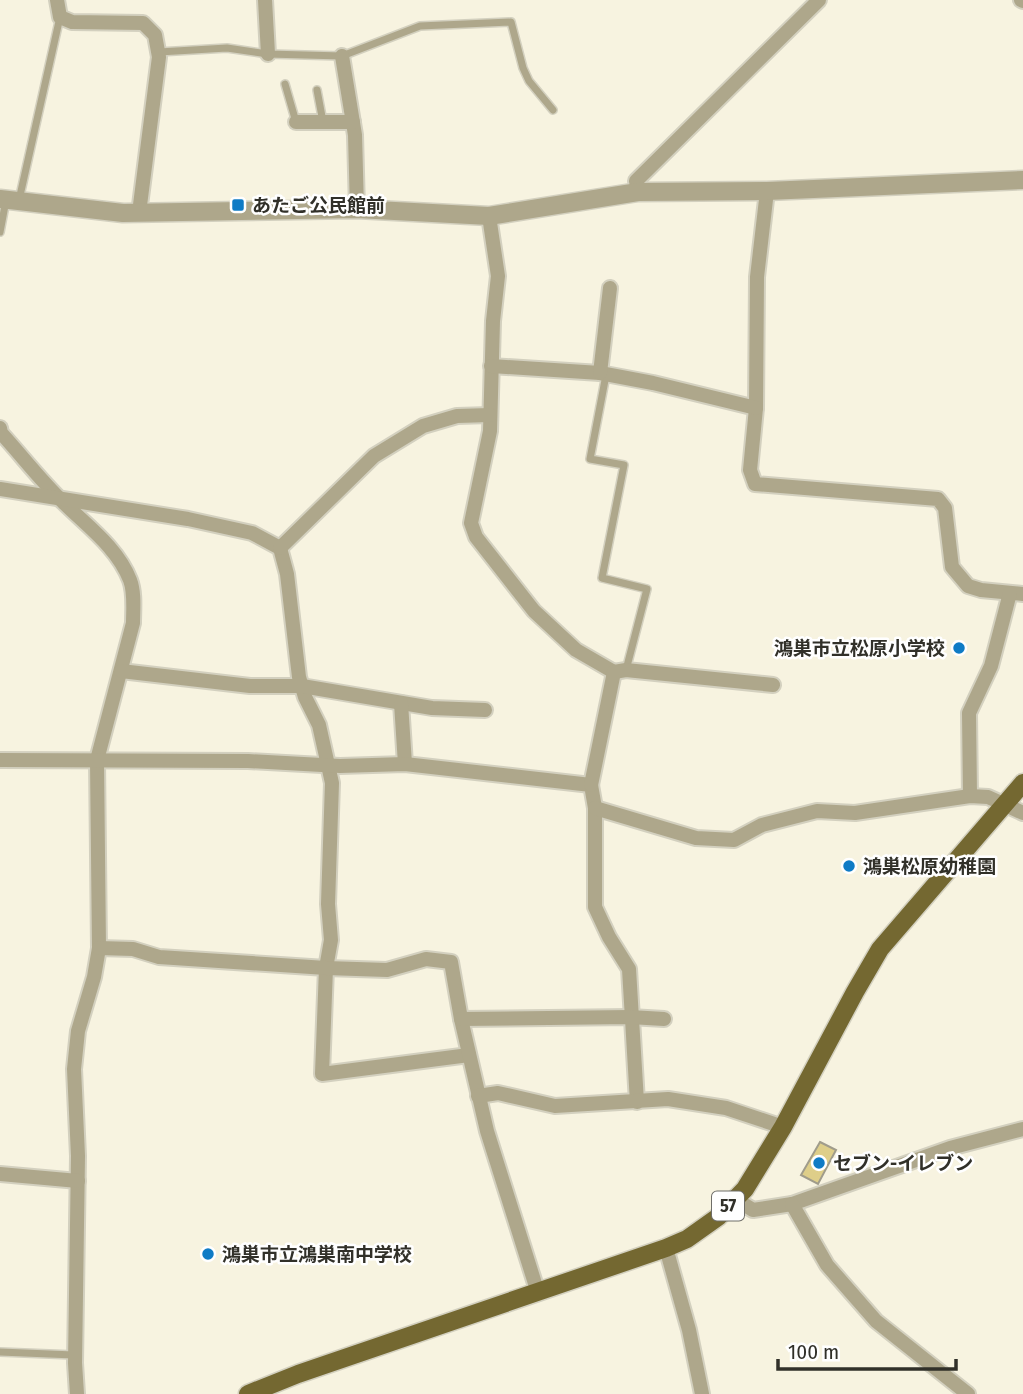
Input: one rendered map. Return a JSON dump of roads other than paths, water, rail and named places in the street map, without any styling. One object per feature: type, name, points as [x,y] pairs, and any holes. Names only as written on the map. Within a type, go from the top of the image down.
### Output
[{"type":"main road","name":"57","points":[[248,1394],[298,1374],[666,1248],[687,1239],[718,1217],[745,1189],[783,1127],[880,949],[1023,783]]},
{"type":"street","points":[[57,0],[60,17],[72,22],[143,23],[155,35],[159,57],[139,213]]},
{"type":"street","points":[[265,0],[268,54]]},
{"type":"street","points":[[638,192],[636,181],[819,0]]},
{"type":"street","points":[[342,56],[354,122],[357,209]]},
{"type":"street","points":[[296,122],[354,122]]},
{"type":"street","points":[[8,200],[139,213],[357,209],[489,216],[638,192],[766,191],[1023,180]]},
{"type":"street","points":[[766,191],[757,277],[756,408],[750,470],[755,484],[938,499],[945,508],[953,567],[960,577],[968,586],[981,590],[1016,594],[990,666],[969,713],[970,796]]},
{"type":"street","points":[[489,216],[498,276],[491,366],[490,431],[471,523],[476,537],[534,611],[576,650],[620,671],[773,685]]},
{"type":"street","points":[[603,374],[610,288]]},
{"type":"street","points":[[491,366],[603,374],[756,408]]},
{"type":"street","points":[[280,548],[374,456],[423,426],[457,416],[490,415]]},
{"type":"street","points":[[0,432],[61,500],[118,557],[130,582],[133,603],[133,624],[97,760],[99,948],[94,977],[78,1031],[74,1069],[78,1181],[75,1354],[77,1394]]},
{"type":"street","points":[[0,489],[252,533],[280,548],[287,574],[302,686],[319,725],[332,783],[328,893],[331,940],[326,968],[322,1074],[469,1055]]},
{"type":"street","points":[[121,671],[250,687],[302,686],[432,708],[485,710]]},
{"type":"street","points":[[620,671],[591,785],[596,808],[595,907],[609,937],[629,969],[637,1102]]},
{"type":"street","points":[[401,703],[405,764]]},
{"type":"street","points":[[0,760],[248,761],[340,766],[405,764],[591,785]]},
{"type":"street","points":[[596,808],[696,838],[734,840],[762,825],[817,811],[855,813],[970,796],[988,797],[1023,813]]},
{"type":"street","points":[[99,948],[133,949],[159,957],[326,968],[387,970],[426,959],[451,962],[478,1096],[538,1293]]},
{"type":"street","points":[[461,1019],[664,1019]]},
{"type":"street","points":[[478,1096],[498,1093],[555,1106],[668,1100],[726,1108],[783,1127]]},
{"type":"street","points":[[735,1199],[753,1210],[792,1204],[950,1148],[1023,1129]]},
{"type":"street","points":[[0,1174],[78,1181]]},
{"type":"street","points":[[792,1204],[827,1265],[876,1321],[968,1394]]},
{"type":"street","points":[[666,1248],[689,1331],[702,1394]]},
{"type":"lane","points":[[0,232],[60,17]]},
{"type":"lane","points":[[158,52],[227,48],[268,54],[342,56],[420,26],[511,22],[523,68],[553,110]]},
{"type":"lane","points":[[285,84],[296,122]]},
{"type":"lane","points":[[317,90],[323,122]]},
{"type":"lane","points":[[603,374],[590,460],[624,465],[602,578],[647,589],[620,671]]},
{"type":"lane","points":[[0,1352],[75,1354]]},
{"type":"place","name":"あたご公民館前","points":[[238,205]]},
{"type":"place","name":"鴻巣市立松原小学校","points":[[959,648]]},
{"type":"place","name":"鴻巣松原幼稚園","points":[[849,866]]},
{"type":"place","name":"セブン-イレブン","points":[[819,1163]]},
{"type":"place","name":"鴻巣市立鴻巣南中学校","points":[[208,1254]]}]
